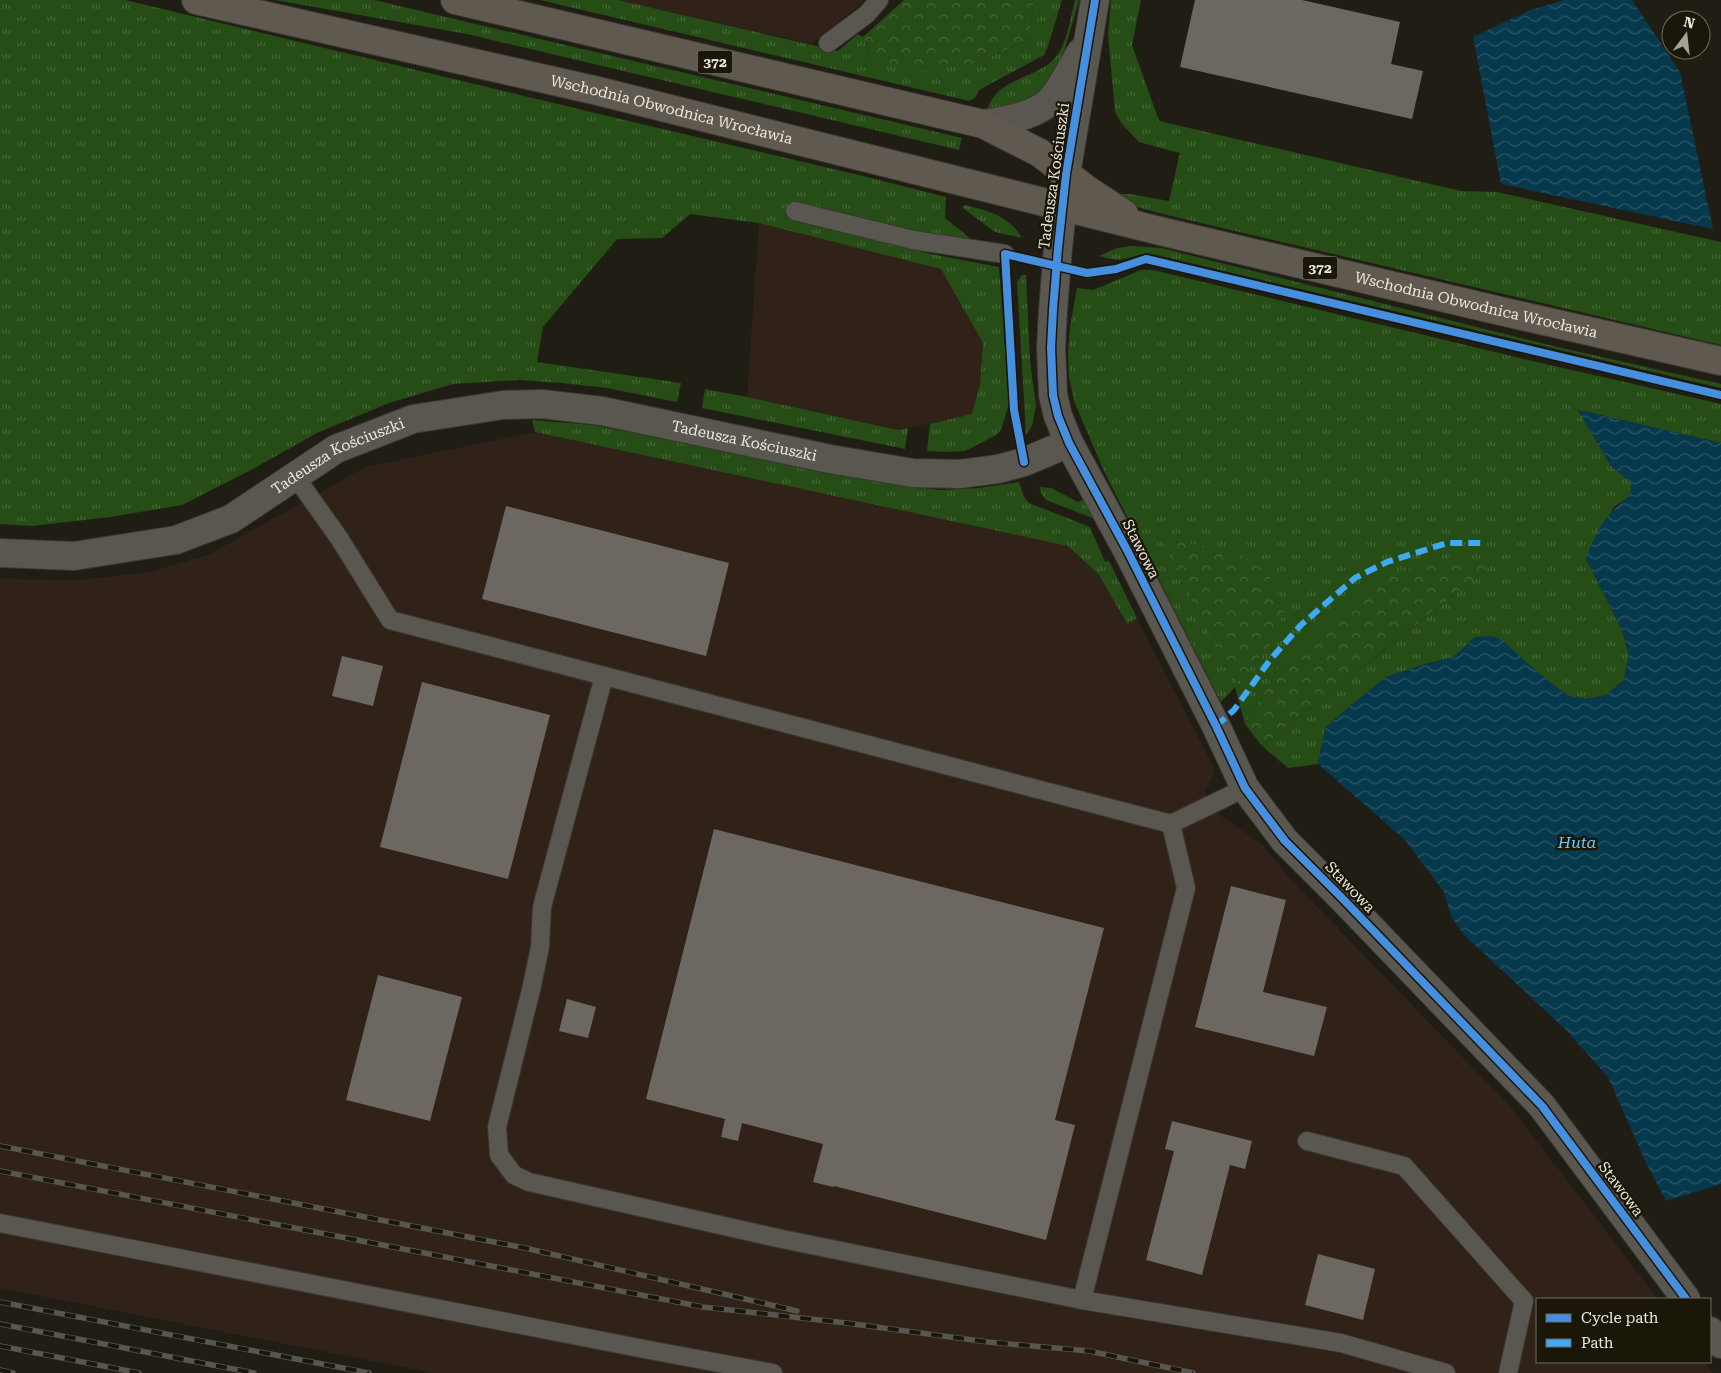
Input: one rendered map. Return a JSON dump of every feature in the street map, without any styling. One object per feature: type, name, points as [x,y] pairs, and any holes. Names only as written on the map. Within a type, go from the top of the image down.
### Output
[{"type":"main road","name":"Wschodnia Obwodnica Wrocławia","points":[[196,0],[598,91],[1144,227],[1721,361]]},
{"type":"main road","name":"Wschodnia Obwodnica Wrocławia","points":[[454,0],[983,124],[1040,153],[1086,189],[1144,227]]},
{"type":"street","name":"Tadeusza Kościuszki","points":[[0,553],[74,556],[176,540],[231,518],[336,450],[413,419],[503,404],[542,404],[602,411],[830,459],[913,472],[960,474],[998,469],[1024,462],[1069,443],[1058,416],[1053,395],[1051,348],[1058,248],[1066,174],[1095,0]]},
{"type":"street","points":[[983,124],[1014,119],[1051,100],[1087,42]]},
{"type":"street","name":"Stawowa","points":[[1069,443],[1127,550],[1216,726],[1245,788],[1285,841],[1542,1106],[1685,1298]]},
{"type":"street","points":[[1711,1332],[1721,1344]]},
{"type":"lane","points":[[828,43],[867,14],[878,0]]},
{"type":"lane","points":[[795,212],[913,240],[1005,254]]},
{"type":"lane","points":[[295,476],[339,538],[390,620],[1171,824],[1245,788]]},
{"type":"lane","points":[[604,676],[542,907],[540,947],[497,1127],[499,1155],[514,1175],[529,1182],[782,1238],[1082,1300],[1341,1343],[1446,1373]]},
{"type":"lane","points":[[1082,1300],[1186,888],[1171,824]]},
{"type":"lane","points":[[1307,1141],[1404,1166],[1524,1301],[1508,1373]]},
{"type":"lane","points":[[0,1223],[773,1373]]},
{"type":"shaded area","points":[[618,0],[865,0],[812,44]]},
{"type":"shaded area","points":[[759,223],[941,269],[983,343],[980,384],[972,415],[898,430],[747,397]]},
{"type":"shaded area","points":[[535,432],[1068,546],[1099,575],[1126,623],[1137,618],[1213,766],[1212,779],[1204,791],[1221,816],[1262,844],[1290,879],[1510,1106],[1657,1298],[1536,1298],[1536,1363],[1706,1363],[1713,1373],[433,1373],[0,1288],[0,579],[80,580],[149,572],[208,555],[365,467]]},
{"type":"green space","points":[[0,0],[125,0],[946,197],[945,218],[976,243],[914,234],[790,206],[786,216],[931,254],[999,267],[1009,404],[1001,430],[996,435],[965,451],[927,451],[930,424],[972,414],[980,384],[983,343],[941,269],[759,223],[690,214],[662,238],[617,239],[543,327],[537,362],[681,383],[677,402],[607,388],[561,383],[520,380],[453,384],[389,403],[317,433],[251,470],[182,505],[110,517],[32,526],[0,524]]},
{"type":"green space","points":[[275,0],[374,0],[962,138],[959,150],[467,34]]},
{"type":"green space","points":[[540,0],[618,0],[838,51],[858,34],[863,37],[872,62],[974,64],[1028,40],[1034,0],[1062,0],[1044,55],[979,90],[975,98],[969,101]]},
{"type":"green space","points":[[904,0],[1034,0],[1028,40],[974,64],[918,71],[872,62],[863,37]]},
{"type":"green space","points":[[1075,0],[1079,0],[1059,70],[1050,90],[1008,112],[988,108],[999,91],[1016,80],[1044,67],[1057,55],[1065,41]]},
{"type":"green space","points":[[1111,0],[1141,0],[1132,45],[1159,121],[1461,191],[1497,192],[1721,242],[1721,345],[1167,215],[1121,201],[1120,194],[1169,201],[1180,153],[1139,142],[1122,124],[1115,112],[1108,34]]},
{"type":"green space","points":[[964,205],[997,215],[1011,224],[1022,238],[995,232],[963,208]]},
{"type":"green space","points":[[1132,246],[1161,248],[1549,345],[1721,384],[1721,388],[1148,253],[1121,260],[1099,256],[1117,248]]},
{"type":"green space","points":[[1141,270],[1153,270],[1721,404],[1721,443],[1578,410],[1611,466],[1632,484],[1630,496],[1614,507],[1586,559],[1622,630],[1629,656],[1624,680],[1606,695],[1585,699],[1568,696],[1541,675],[1475,637],[1454,657],[1386,677],[1325,728],[1318,764],[1288,768],[1262,746],[1488,568],[1283,661],[1245,724],[1235,687],[1221,702],[1103,469],[1074,401],[1069,377],[1068,353],[1070,327],[1077,288],[1093,290]]},
{"type":"green space","points":[[1022,275],[1026,275],[1030,361],[1036,406],[1032,426],[1026,435],[1017,282]]},
{"type":"green space","points":[[705,389],[898,430],[908,428],[905,449],[702,408]]},
{"type":"green space","points":[[532,420],[593,425],[892,484],[940,490],[978,488],[1019,482],[1024,497],[1029,503],[1090,527],[1105,562],[1109,561],[1137,618],[1127,624],[1099,575],[1068,546],[535,432]]},
{"type":"green space","points":[[1039,487],[1051,488],[1078,502],[1084,499],[1095,519],[1046,500]]},
{"type":"green space","points":[[1161,538],[1244,556],[1269,575],[1285,610],[1268,647],[1235,686]]},
{"type":"green space","points":[[1458,556],[1488,568],[1262,746],[1245,724],[1283,661],[1375,583],[1427,561]]},
{"type":"water","points":[[1564,0],[1632,0],[1661,44],[1661,60],[1672,60],[1680,72],[1713,229],[1501,184],[1473,37],[1528,11]]},
{"type":"water","name":"Huta","points":[[1578,410],[1721,443],[1721,1184],[1666,1201],[1646,1163],[1608,1077],[1566,1030],[1464,935],[1451,916],[1444,892],[1405,840],[1318,764],[1325,728],[1386,677],[1454,657],[1475,637],[1492,636],[1503,641],[1568,696],[1585,699],[1606,695],[1624,680],[1629,656],[1622,630],[1586,559],[1593,540],[1602,524],[1614,509],[1630,496],[1632,484],[1611,466]]},
{"type":"building","points":[[1195,0],[1302,0],[1400,22],[1391,64],[1423,71],[1412,119],[1180,67]]},
{"type":"building","points":[[506,506],[729,563],[706,656],[482,599]]},
{"type":"building","points":[[342,656],[383,666],[373,706],[332,696]]},
{"type":"building","points":[[422,682],[550,715],[508,879],[380,847]]},
{"type":"building","points":[[714,829],[1104,928],[1055,1120],[1075,1125],[1046,1240],[813,1182],[823,1144],[742,1123],[738,1141],[721,1137],[725,1119],[646,1099]]},
{"type":"building","points":[[1231,886],[1286,900],[1263,992],[1327,1007],[1314,1056],[1195,1027]]},
{"type":"building","points":[[378,975],[462,997],[430,1121],[346,1100]]},
{"type":"building","points":[[567,999],[596,1007],[588,1038],[559,1031]]},
{"type":"building","points":[[1172,1121],[1252,1141],[1245,1169],[1230,1165],[1202,1275],[1146,1260],[1174,1151],[1165,1149]]},
{"type":"building","points":[[1318,1254],[1375,1269],[1363,1320],[1305,1305]]},
{"type":"railway","points":[[0,1146],[525,1248],[797,1311]]},
{"type":"railway","points":[[0,1171],[703,1307],[846,1323],[988,1342],[1089,1351],[1193,1373]]},
{"type":"railway","points":[[0,1302],[369,1373]]},
{"type":"railway","points":[[0,1324],[254,1373]]},
{"type":"railway","points":[[0,1346],[139,1373]]},
{"type":"railway","points":[[0,1370],[13,1373]]},
{"type":"marked path","points":[[1216,726],[1234,710],[1270,660],[1301,625],[1355,578],[1387,562],[1447,543],[1482,543]]},
{"type":"cycle path","points":[[1095,0],[1066,174],[1053,310],[1051,348],[1053,395],[1058,416],[1069,443],[1127,550],[1216,726],[1245,788],[1285,841],[1542,1106],[1685,1298]]},
{"type":"cycle path","points":[[1024,462],[1014,410],[1005,254],[1087,273],[1116,269],[1146,259],[1721,395]]}]
